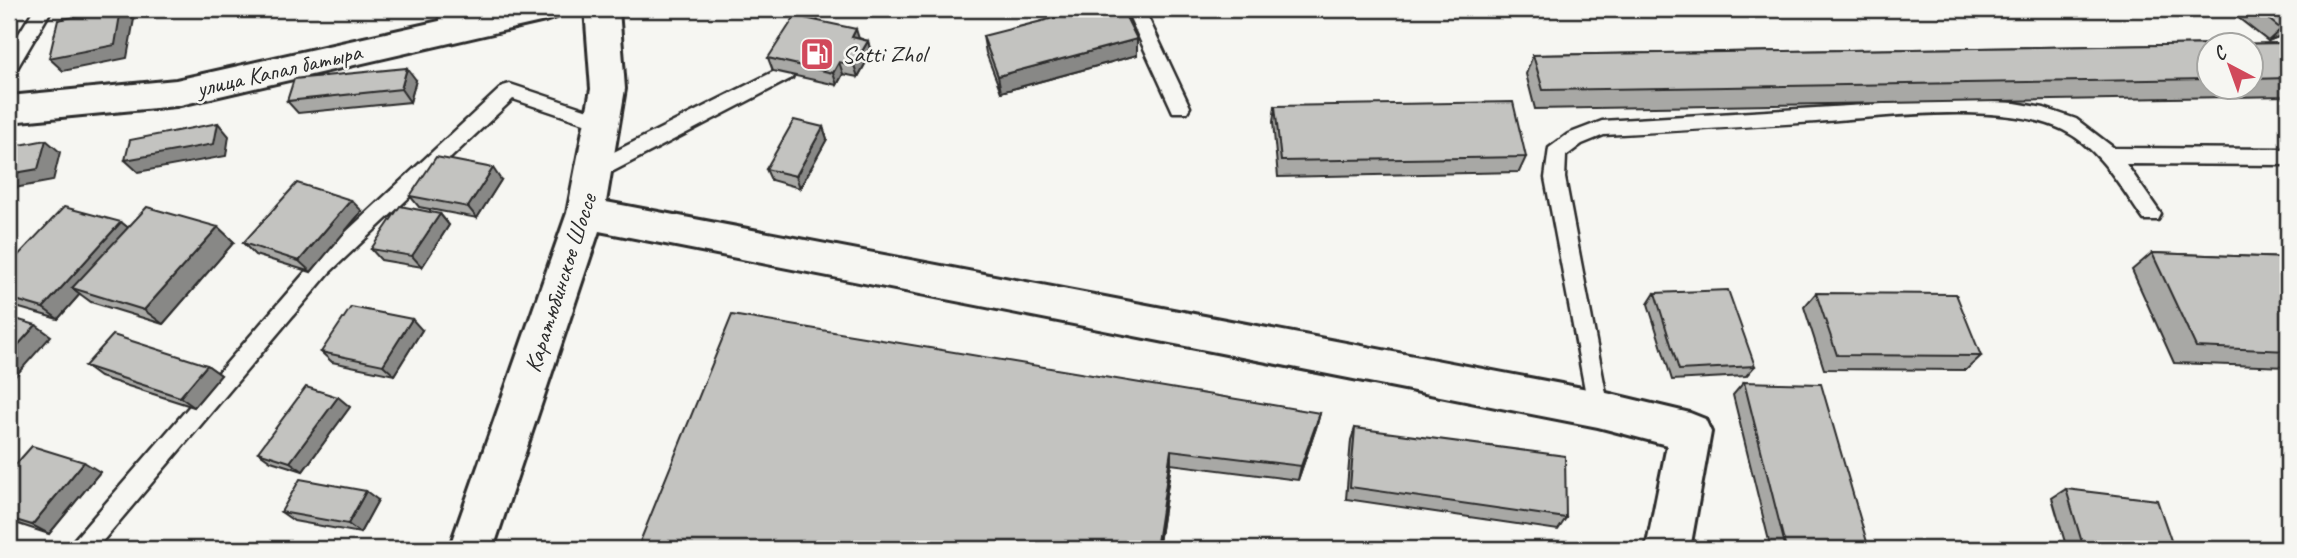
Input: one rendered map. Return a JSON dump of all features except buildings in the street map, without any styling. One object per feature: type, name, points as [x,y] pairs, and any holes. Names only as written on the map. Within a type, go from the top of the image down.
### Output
[{"type":"street","name":"улица Капал батыра","points":[[9,109],[176,93],[448,20],[545,9]]},
{"type":"street","name":"Каратюбинское Шоссе","points":[[471,549],[586,213],[608,89],[602,9]]},
{"type":"street","points":[[586,213],[1598,409],[1690,432],[1668,549]]},
{"type":"lane","points":[[9,65],[43,9]]},
{"type":"lane","points":[[808,9],[808,31]]},
{"type":"lane","points":[[1135,9],[1180,107]]},
{"type":"lane","points":[[593,172],[785,73]]},
{"type":"lane","points":[[81,549],[322,267],[510,91],[603,122]]},
{"type":"lane","points":[[1598,409],[1555,177],[1556,153],[1574,139],[1602,128],[1915,108],[2029,111],[2069,124],[2110,156],[2151,214]]},
{"type":"lane","points":[[2110,156],[2288,157]]},
{"type":"place","name":"Satti Zhol","points":[[817,54]]}]
